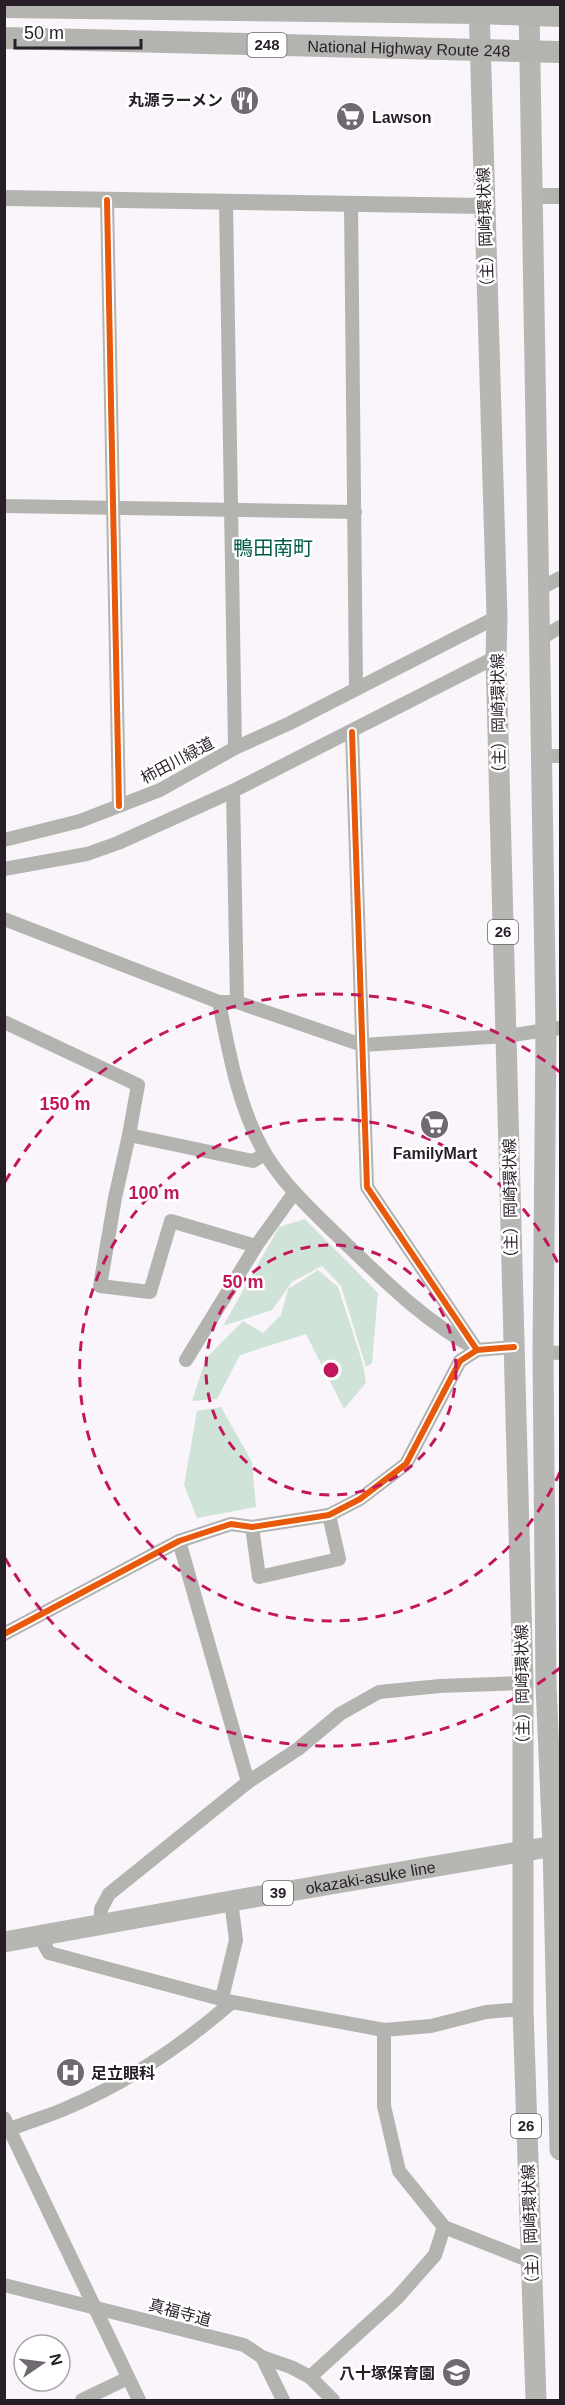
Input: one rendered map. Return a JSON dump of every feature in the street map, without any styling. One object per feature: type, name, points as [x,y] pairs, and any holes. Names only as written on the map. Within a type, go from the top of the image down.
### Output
[{"type":"highway","name":"248","points":[[4,7],[479,9],[530,10],[561,16]]},
{"type":"highway","name":"National Highway Route 248","points":[[4,38],[561,52]]},
{"type":"main road","name":"（主）岡崎環状線","points":[[479,9],[497,617],[496,657],[523,1683],[523,2009],[536,2400]]},
{"type":"main road","name":"（主）岡崎環状線","points":[[530,10],[540,639],[551,756],[554,1029],[553,1684],[561,2150]]},
{"type":"main road","name":"okazaki-asuke line","points":[[4,1942],[557,1845]]},
{"type":"street","points":[[532,196],[561,196]]},
{"type":"street","points":[[4,198],[484,206]]},
{"type":"street","points":[[107,200],[119,806]]},
{"type":"street","points":[[226,202],[235,748]]},
{"type":"street","points":[[351,204],[356,688]]},
{"type":"street","points":[[4,506],[355,512]]},
{"type":"street","points":[[539,589],[561,578]]},
{"type":"street","name":"柿田川緑道","points":[[4,840],[80,821],[160,790],[235,748],[290,723],[497,617]]},
{"type":"street","points":[[540,639],[561,627]]},
{"type":"street","points":[[4,868],[97,851],[233,791],[496,657]]},
{"type":"street","points":[[352,732],[367,1187],[477,1350]]},
{"type":"street","points":[[233,791],[237,1002]]},
{"type":"street","points":[[4,919],[219,1002],[237,1002],[362,1045],[506,1036],[554,1029]]},
{"type":"street","points":[[219,1002],[228,1047],[248,1115],[265,1154],[294,1194],[394,1290],[434,1323],[477,1350]]},
{"type":"street","points":[[4,1022],[138,1085],[100,1286],[150,1293],[171,1221],[256,1246]]},
{"type":"street","points":[[129,1135],[253,1161],[265,1154]]},
{"type":"street","points":[[186,1360],[256,1246],[294,1194]]},
{"type":"street","points":[[4,1634],[63,1605],[178,1541],[231,1524],[252,1527],[329,1515],[360,1499],[406,1464],[460,1360],[477,1350],[514,1347]]},
{"type":"street","points":[[252,1527],[259,1577],[339,1558],[329,1515]]},
{"type":"street","points":[[178,1541],[248,1782]]},
{"type":"street","points":[[101,1924],[101,1909],[109,1894],[248,1782],[298,1749],[340,1714],[379,1692],[440,1686],[523,1683]]},
{"type":"street","points":[[139,2400],[7,2126],[70,2107],[146,2066],[173,2050],[227,2000],[236,1940],[231,1901]]},
{"type":"street","points":[[39,1935],[49,1953],[227,2000],[384,2031],[431,2026],[486,2012],[523,2009]]},
{"type":"street","points":[[384,2031],[384,2106],[399,2171],[444,2227],[530,2261]]},
{"type":"street","points":[[310,2377],[397,2298],[435,2255],[444,2227]]},
{"type":"street","name":"真福寺道","points":[[4,2285],[244,2345],[262,2357],[291,2367],[310,2377],[333,2400]]},
{"type":"street","points":[[262,2357],[283,2400]]},
{"type":"street","points":[[82,2400],[128,2378]]},
{"type":"green space","points":[[305,1219],[378,1293],[372,1363],[366,1367],[341,1286],[322,1266],[292,1282],[272,1310],[223,1326],[279,1227]]},
{"type":"green space","points":[[318,1270],[338,1287],[363,1364],[366,1383],[344,1409],[306,1334],[240,1355],[217,1399],[192,1401],[206,1358],[243,1321],[263,1333],[281,1315],[288,1289]]},
{"type":"green space","points":[[221,1407],[252,1462],[256,1507],[197,1518],[184,1485],[197,1411]]},
{"type":"cycle path","points":[[107,200],[119,806]]},
{"type":"cycle path","points":[[352,732],[367,1187],[477,1350]]},
{"type":"cycle path","points":[[4,1634],[179,1541],[231,1524],[252,1527],[329,1515],[360,1499],[406,1464],[460,1361],[477,1350],[514,1347]]},
{"type":"place","name":"丸源ラーメン","points":[[244,100]]},
{"type":"place","name":"Lawson","points":[[351,117]]},
{"type":"place","name":"FamilyMart","points":[[435,1125]]},
{"type":"place","name":"足立眼科","points":[[70,2073]]},
{"type":"place","name":"八十塚保育園","points":[[456,2373]]},
{"type":"district","name":"鴨田南町","points":[[273,548]]}]
